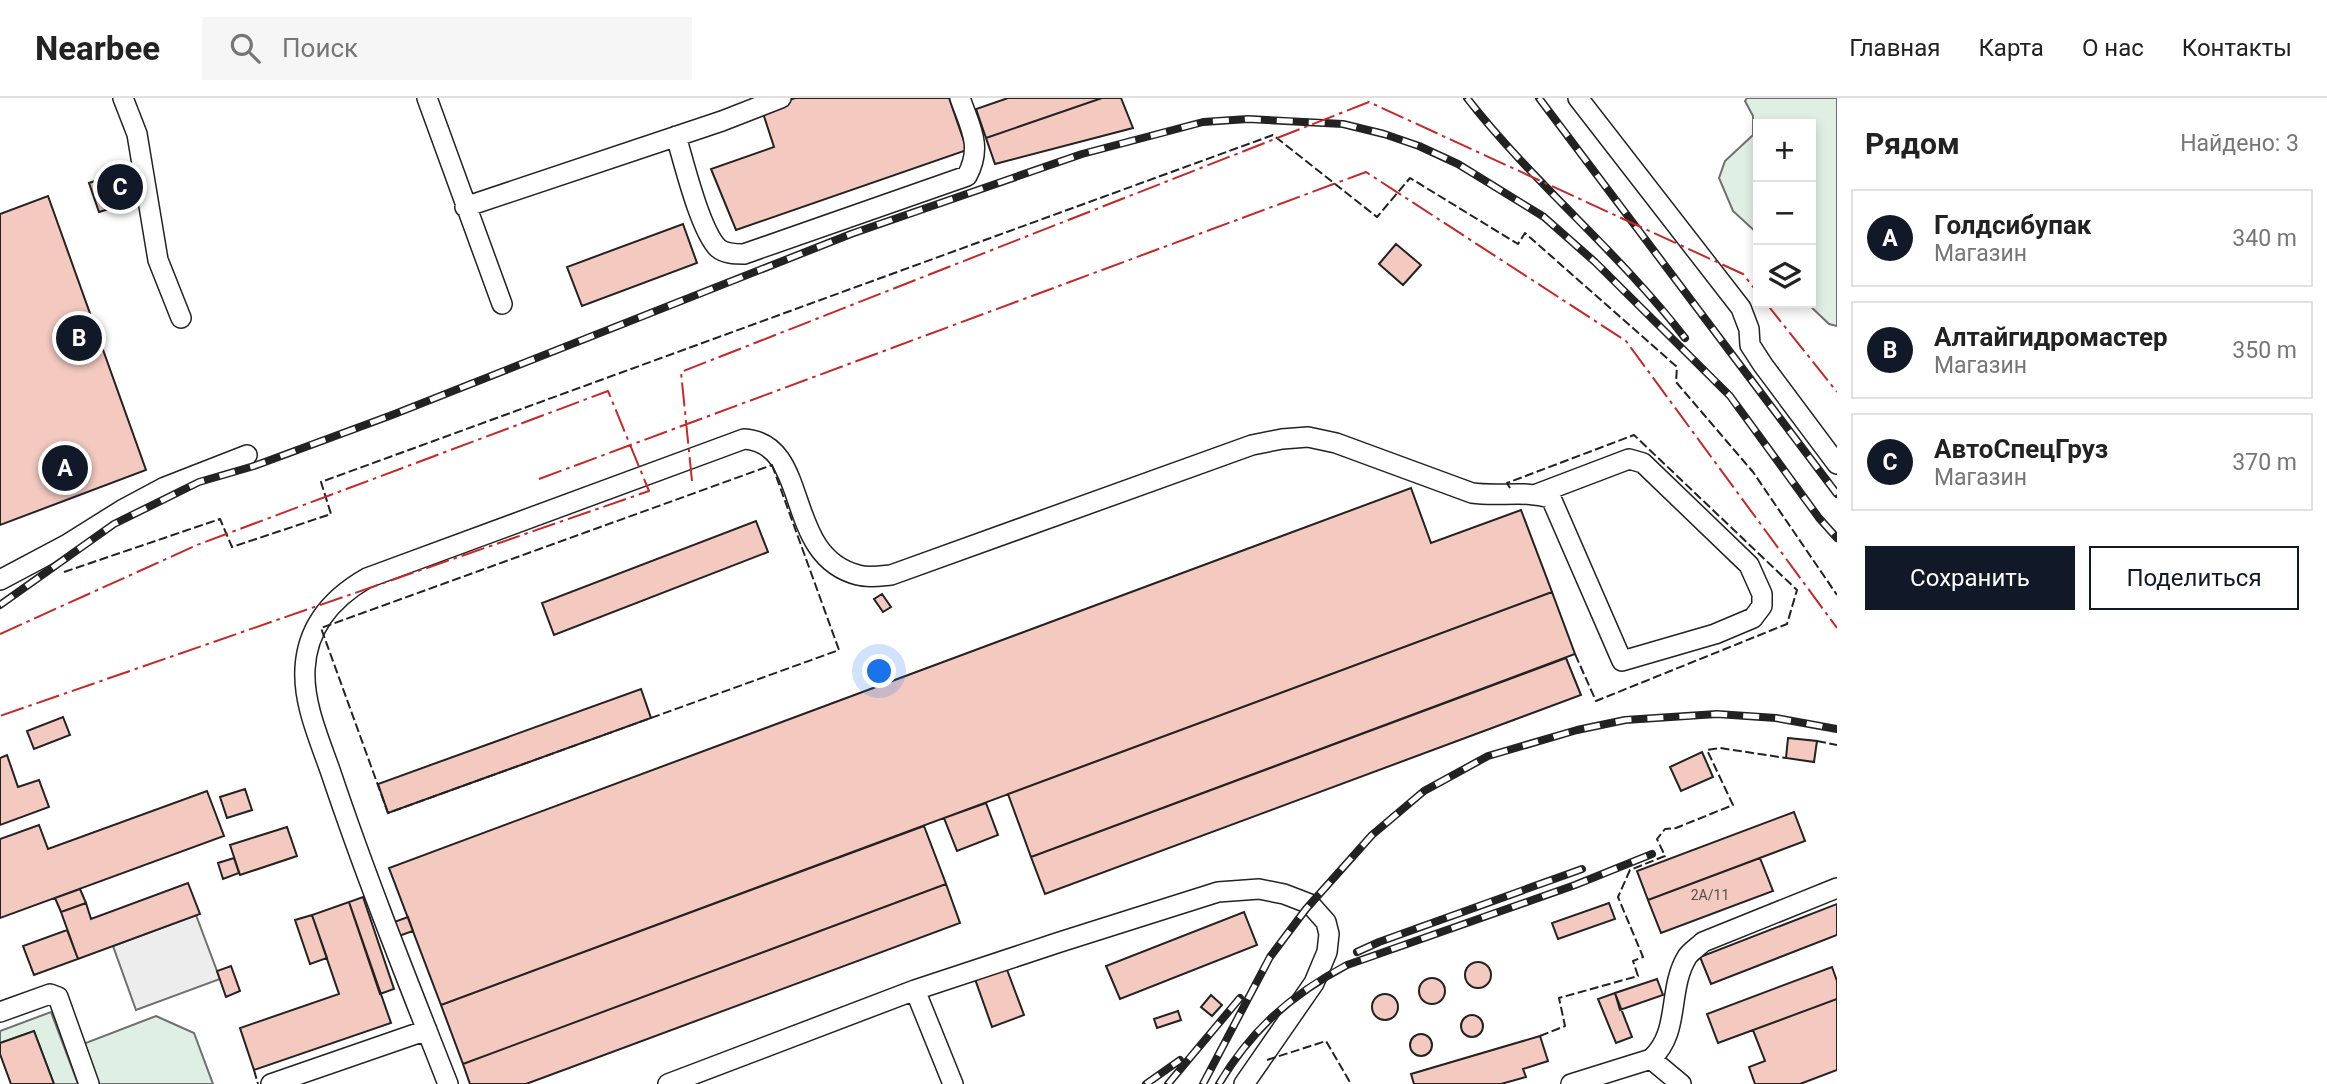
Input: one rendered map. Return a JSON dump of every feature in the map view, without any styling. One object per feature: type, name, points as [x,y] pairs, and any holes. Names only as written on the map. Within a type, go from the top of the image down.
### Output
[{"type":"lane","points":[[124,98],[136,134],[158,260],[181,318]]},
{"type":"lane","points":[[427,98],[502,304]]},
{"type":"lane","points":[[465,207],[781,98]]},
{"type":"lane","points":[[676,136],[709,236],[720,250],[731,254],[744,254],[967,176],[973,164],[976,143],[960,98]]},
{"type":"lane","points":[[1578,98],[1741,308],[1749,328],[1750,345],[1837,464]]},
{"type":"lane","points":[[448,1084],[352,838],[307,698],[304,671],[307,653],[321,616],[348,589],[367,578],[744,439],[762,442],[779,456],[811,539],[822,554],[835,565],[863,576],[891,575],[1252,445],[1308,437],[1336,443],[1472,493],[1488,495],[1516,492],[1551,498],[1622,661],[1715,634],[1753,618],[1762,606],[1762,594],[1749,565],[1643,463],[1629,459],[1537,494]]},
{"type":"lane","points":[[0,580],[66,545],[165,486],[247,455]]},
{"type":"lane","points":[[1571,1084],[1651,1059],[1667,1041],[1678,982],[1687,957],[1703,942],[1837,888]]},
{"type":"lane","points":[[668,1084],[915,990],[1218,892],[1259,889],[1284,894],[1310,904],[1326,922],[1329,934],[1327,952],[1314,983],[1244,1084]]},
{"type":"lane","points":[[915,990],[953,1084]]},
{"type":"lane","points":[[0,1012],[50,994],[58,997],[89,1084]]},
{"type":"lane","points":[[271,1084],[427,1030]]},
{"type":"lane","points":[[1651,1059],[1681,1084]]},
{"type":"green space","points":[[1747,98],[1837,98],[1837,326],[1829,324],[1812,308],[1816,308],[1816,119],[1753,119],[1745,101]]},
{"type":"green space","points":[[1753,135],[1753,229],[1733,211],[1719,178],[1725,161]]},
{"type":"green space","points":[[51,1012],[78,1084],[54,1084],[34,1031],[0,1043],[0,1031]]},
{"type":"green space","points":[[156,1016],[194,1033],[213,1084],[97,1084],[83,1044]]},
{"type":"shaded area","points":[[196,915],[220,979],[136,1010],[113,946]]},
{"type":"building","points":[[795,98],[949,98],[967,150],[736,230],[711,169],[774,147],[762,110]]},
{"type":"building","points":[[1008,98],[1102,98],[986,138],[976,109]]},
{"type":"building","points":[[1102,98],[1121,98],[1133,128],[995,164],[986,138]]},
{"type":"building","points":[[132,169],[142,199],[99,212],[89,183]]},
{"type":"building","points":[[48,196],[146,470],[0,525],[0,214]]},
{"type":"building","points":[[683,224],[697,263],[582,306],[567,267]]},
{"type":"building","points":[[1396,244],[1421,265],[1403,285],[1379,264]]},
{"type":"building","points":[[1411,488],[1431,543],[1521,510],[1552,592],[441,1005],[389,868]]},
{"type":"building","points":[[756,521],[768,552],[554,635],[542,603]]},
{"type":"building","points":[[1552,592],[1575,654],[1031,857],[1008,794]]},
{"type":"building","points":[[882,594],[891,607],[883,612],[874,599]]},
{"type":"building","points":[[1566,658],[1581,695],[1045,894],[1031,857]]},
{"type":"building","points":[[641,689],[651,718],[388,813],[378,784]]},
{"type":"building","points":[[63,717],[70,735],[34,749],[27,731]]},
{"type":"building","points":[[1788,738],[1817,741],[1814,762],[1786,758]]},
{"type":"building","points":[[1702,752],[1713,777],[1681,791],[1670,767]]},
{"type":"building","points":[[7,755],[18,787],[39,780],[49,807],[0,825],[0,758]]},
{"type":"building","points":[[245,789],[252,810],[227,818],[220,797]]},
{"type":"building","points":[[207,791],[224,836],[0,918],[0,839],[39,825],[48,849]]},
{"type":"building","points":[[986,803],[998,835],[957,851],[944,818]]},
{"type":"building","points":[[1794,812],[1805,841],[1648,900],[1637,871]]},
{"type":"building","points":[[924,826],[946,884],[463,1064],[441,1005]]},
{"type":"building","points":[[287,827],[297,856],[240,875],[230,845]]},
{"type":"building","points":[[234,858],[239,873],[223,879],[218,863]]},
{"type":"building","points":[[1760,858],[1773,891],[1661,933],[1648,900]]},
{"type":"building","points":[[188,883],[200,914],[78,959],[61,912],[86,903],[91,919]]},
{"type":"building","points":[[946,884],[960,923],[526,1084],[470,1084],[463,1064]]},
{"type":"building","points":[[80,889],[86,903],[61,912],[55,898]]},
{"type":"building","points":[[363,897],[394,989],[380,994],[349,902]]},
{"type":"building","points":[[349,902],[391,1023],[254,1070],[240,1028],[339,994],[312,915]]},
{"type":"building","points":[[1609,903],[1615,919],[1558,939],[1552,923]]},
{"type":"building","points":[[1837,904],[1837,935],[1711,984],[1700,957]]},
{"type":"building","points":[[1244,912],[1257,945],[1120,999],[1106,966]]},
{"type":"building","points":[[312,915],[327,958],[310,964],[295,920]]},
{"type":"building","points":[[408,917],[413,931],[399,936],[394,922]]},
{"type":"building","points":[[67,930],[78,959],[34,975],[23,946]]},
{"type":"building","points":[[1478,962],[1487,966],[1491,975],[1487,984],[1478,988],[1469,984],[1465,975],[1469,966]]},
{"type":"building","points":[[231,966],[240,991],[226,997],[217,971]]},
{"type":"building","points":[[1006,967],[1024,1015],[992,1027],[975,979]]},
{"type":"building","points":[[1832,967],[1837,981],[1837,999],[1718,1043],[1707,1014]]},
{"type":"building","points":[[1432,978],[1441,982],[1445,991],[1441,1000],[1432,1004],[1423,1000],[1419,991],[1423,982]]},
{"type":"building","points":[[1657,979],[1663,995],[1620,1010],[1615,993]]},
{"type":"building","points":[[1615,993],[1632,1037],[1616,1043],[1598,999]]},
{"type":"building","points":[[1385,994],[1394,998],[1398,1007],[1394,1016],[1385,1020],[1376,1016],[1372,1007],[1376,998]]},
{"type":"building","points":[[1211,995],[1222,1005],[1212,1016],[1201,1007]]},
{"type":"building","points":[[1837,999],[1837,1070],[1800,1084],[1755,1084],[1749,1067],[1765,1061],[1753,1030]]},
{"type":"building","points":[[1178,1011],[1181,1020],[1157,1028],[1154,1019]]},
{"type":"building","points":[[1472,1015],[1480,1018],[1483,1026],[1480,1034],[1472,1037],[1464,1034],[1461,1026],[1464,1018]]},
{"type":"building","points":[[34,1031],[54,1084],[11,1084],[0,1054],[0,1043]]},
{"type":"building","points":[[1421,1034],[1429,1037],[1432,1045],[1429,1053],[1421,1056],[1413,1053],[1410,1045],[1413,1037]]},
{"type":"building","points":[[1540,1036],[1548,1061],[1523,1069],[1526,1077],[1501,1084],[1414,1084],[1411,1074]]},
{"type":"railway","points":[[1467,98],[1520,159],[1632,276],[1685,338]]},
{"type":"railway","points":[[1539,98],[1837,494]]},
{"type":"railway","points":[[0,605],[114,524],[199,482],[254,466],[392,415],[851,234],[1082,154],[1203,122],[1248,119],[1343,124],[1384,134],[1458,164],[1544,217],[1595,262],[1730,396],[1819,518],[1837,538]]},
{"type":"railway","points":[[1203,1084],[1270,957],[1306,909],[1372,835],[1424,791],[1488,756],[1577,730],[1625,720],[1717,714],[1776,718],[1837,729]]},
{"type":"railway","points":[[1219,1084],[1245,1046],[1274,1015],[1308,989],[1347,965],[1575,885],[1652,854]]},
{"type":"railway","points":[[1357,952],[1582,869]]},
{"type":"railway","points":[[1168,1084],[1240,998]]},
{"type":"railway","points":[[1146,1084],[1180,1060]]},
{"type":"fence","points":[[64,572],[220,519],[232,547],[331,514],[321,482],[1273,135],[1377,217],[1410,178],[1518,244],[1525,233],[1677,367],[1676,382],[1753,472],[1837,595]]},
{"type":"fence","points":[[1510,488],[1507,483],[1634,435],[1797,590],[1787,624],[1596,701],[1575,654]]},
{"type":"fence","points":[[772,465],[839,650],[388,813],[321,628],[772,465]]},
{"type":"fence","points":[[1817,741],[1837,745]]},
{"type":"fence","points":[[1540,1036],[1565,1026],[1559,998],[1638,976],[1633,961],[1643,957],[1618,897],[1630,870],[1665,856],[1657,839],[1665,829],[1676,828],[1733,805],[1707,750],[1720,748],[1786,758]]},
{"type":"fence","points":[[1267,1060],[1326,1041],[1351,1084]]},
{"type":"fence","points":[[254,1070],[258,1084]]},
{"type":"power","points":[[692,481],[681,372],[1369,102],[1743,274],[1753,287]]},
{"type":"power","points":[[539,479],[1366,172],[1626,341],[1837,628]]},
{"type":"power","points":[[1770,308],[1837,392]]},
{"type":"power","points":[[0,634],[197,545],[608,391],[649,491],[0,716]]},
{"type":"place","name":"АвтоСпецГруз","points":[[120,187]]},
{"type":"place","name":"Алтайгидромастер","points":[[79,338]]},
{"type":"place","name":"Голдcибупак","points":[[65,468]]}]
